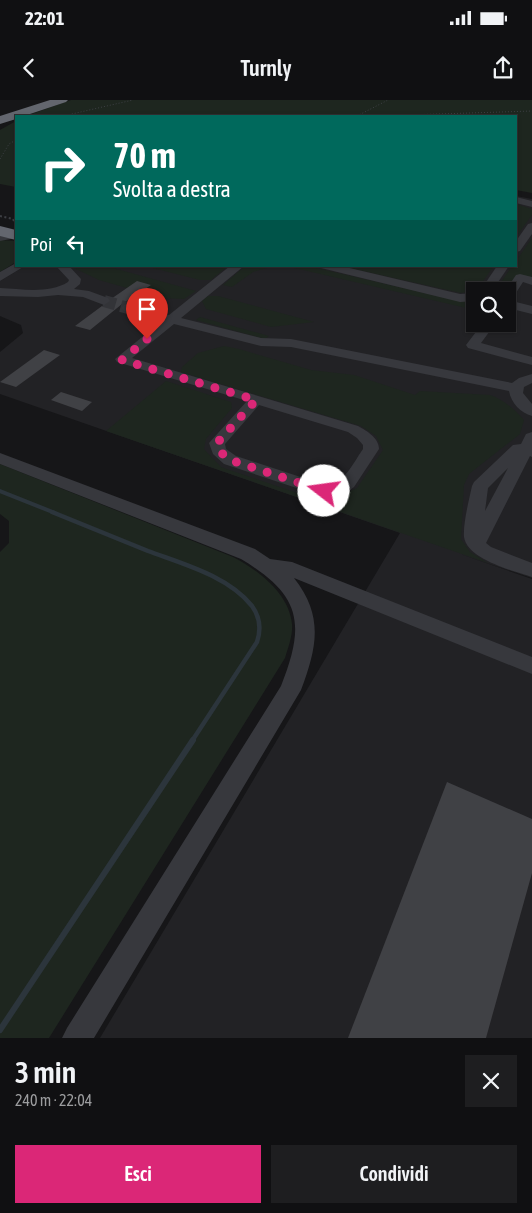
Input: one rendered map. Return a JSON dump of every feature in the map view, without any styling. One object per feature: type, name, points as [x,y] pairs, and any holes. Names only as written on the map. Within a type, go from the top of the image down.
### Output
[{"type":"highway","points":[[0,109],[40,100]]},
{"type":"highway","points":[[0,118],[51,100]]},
{"type":"highway","points":[[0,118],[62,100]]},
{"type":"highway","points":[[24,115],[68,100]]},
{"type":"highway","points":[[0,127],[15,119]]},
{"type":"highway","points":[[0,231],[15,235]]},
{"type":"street","points":[[517,193],[532,196]]},
{"type":"street","points":[[517,200],[532,204]]},
{"type":"street","points":[[517,248],[532,226]]},
{"type":"street","points":[[0,238],[15,235]]},
{"type":"street","points":[[0,277],[18,267]]},
{"type":"street","points":[[0,292],[58,291],[107,295],[72,275],[63,267]]},
{"type":"street","points":[[237,267],[122,360],[256,400],[353,430],[363,435],[371,444],[371,449],[348,483],[340,488],[324,491],[230,460],[219,451],[217,443],[256,400]]},
{"type":"street","points":[[328,267],[460,298],[466,298]]},
{"type":"street","points":[[492,282],[502,267]]},
{"type":"street","points":[[58,291],[74,284],[75,279],[72,275]]},
{"type":"street","points":[[516,284],[520,278],[532,281]]},
{"type":"street","points":[[140,298],[178,314],[261,342],[291,343],[516,388]]},
{"type":"street","points":[[516,306],[532,310]]},
{"type":"street","points":[[128,308],[178,314]]},
{"type":"street","points":[[482,332],[473,345],[532,361]]},
{"type":"street","points":[[532,378],[520,382],[516,388],[516,395],[519,401],[532,411]]},
{"type":"street","points":[[476,545],[530,446]]},
{"type":"street","points":[[530,446],[518,448],[480,486],[473,536],[476,545],[486,552],[532,570]]},
{"type":"street","points":[[0,458],[248,554],[268,565],[286,579],[306,616],[306,643],[300,666],[290,690],[77,1038]]},
{"type":"street","points":[[268,565],[285,567],[532,666]]},
{"type":"path","points":[[67,115],[132,100]]},
{"type":"path","points":[[359,115],[388,100]]},
{"type":"path","points":[[407,115],[532,111]]},
{"type":"path","points":[[0,159],[9,144],[15,141]]},
{"type":"shaded area","points":[[71,100],[532,100],[532,193],[517,190],[517,115],[29,115]]},
{"type":"shaded area","points":[[15,122],[15,187],[0,184],[0,130]]},
{"type":"shaded area","points":[[517,196],[532,199],[532,578],[460,554],[532,579],[532,1038],[100,1038],[400,533],[0,394],[0,352],[23,333],[21,325],[0,316],[0,281],[23,267],[517,267]]},
{"type":"shaded area","points":[[517,204],[532,209],[532,215],[517,236]]},
{"type":"shaded area","points":[[532,238],[532,278],[514,282],[501,282],[511,267],[517,267],[517,260]]},
{"type":"shaded area","points":[[0,240],[15,241],[15,263],[0,272]]},
{"type":"shaded area","points":[[72,267],[110,267],[196,291],[184,299],[162,298],[99,280]]},
{"type":"shaded area","points":[[149,267],[227,267],[211,280],[200,280]]},
{"type":"shaded area","points":[[244,267],[270,267],[253,272],[232,287],[223,285]]},
{"type":"shaded area","points":[[290,267],[312,267],[450,299],[466,301],[466,308]]},
{"type":"shaded area","points":[[345,267],[493,267],[483,282],[466,282],[466,292],[461,293]]},
{"type":"shaded area","points":[[208,296],[218,296],[314,322],[271,327],[206,309],[202,301]]},
{"type":"shaded area","points":[[200,317],[269,336],[265,339],[196,320]]},
{"type":"shaded area","points":[[224,346],[311,370],[354,375],[415,395],[420,391],[490,395],[500,399],[517,412],[524,420],[520,434],[469,474],[464,485],[461,539],[470,552],[488,563],[106,431],[166,381],[231,402],[232,408],[206,439],[204,449],[221,467],[315,499],[334,498],[357,488],[383,450],[376,436],[361,426],[181,372],[182,367],[198,353]]},
{"type":"shaded area","points":[[0,464],[233,557],[262,576],[279,593],[290,613],[292,624],[291,637],[285,658],[49,1038],[0,1038],[0,552],[9,543],[9,521],[0,514]]},
{"type":"building","points":[[137,281],[151,285],[122,304],[90,330],[75,326],[102,306],[105,307],[111,303],[111,299]]},
{"type":"building","points":[[44,350],[60,355],[16,387],[0,382]]},
{"type":"building","points":[[61,392],[92,402],[82,411],[51,400]]},
{"type":"building","points":[[447,782],[532,819],[532,873],[486,1038],[348,1038]]},
{"type":"waterway","points":[[0,491],[55,513]]},
{"type":"waterway","points":[[52,512],[204,572],[231,587],[255,610],[259,624],[257,642],[192,741]]},
{"type":"waterway","points":[[0,1030],[193,740]]},
{"type":"tunnel","points":[[104,301],[128,308]]},
{"type":"route","points":[[147,339],[122,360],[256,400],[217,443],[219,451],[224,456],[230,460],[315,490],[324,491]]}]
